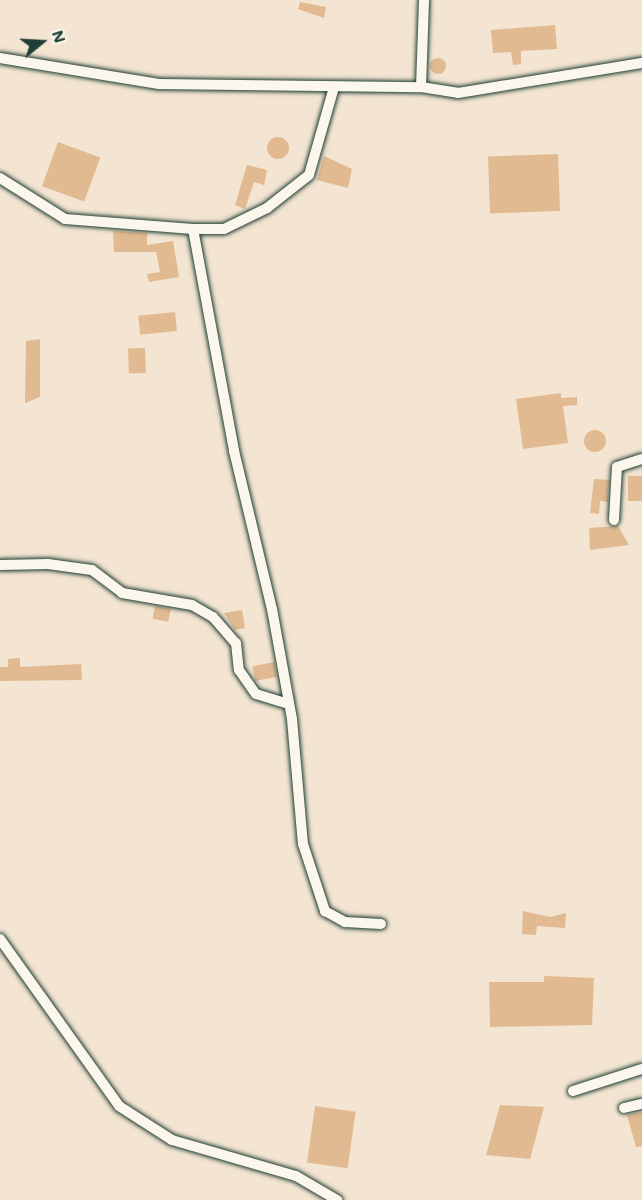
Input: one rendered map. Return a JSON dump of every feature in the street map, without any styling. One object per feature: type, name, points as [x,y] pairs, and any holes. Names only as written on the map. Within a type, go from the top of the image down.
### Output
[{"type":"street","points":[[421,87],[424,0]]},
{"type":"street","points":[[0,58],[159,84],[421,87],[458,93],[642,63]]},
{"type":"street","points":[[0,178],[65,219],[194,229],[224,229],[267,208],[309,175],[334,87]]},
{"type":"street","points":[[194,229],[234,451],[289,704],[303,844],[325,911],[345,922],[381,924]]},
{"type":"street","points":[[614,520],[617,468],[642,459]]},
{"type":"street","points":[[0,565],[48,564],[92,570],[122,593],[192,605],[213,617],[236,643],[239,670],[256,694],[289,704]]},
{"type":"street","points":[[0,939],[119,1106],[172,1140],[296,1176],[337,1200]]},
{"type":"street","points":[[573,1091],[642,1069]]},
{"type":"street","points":[[624,1108],[642,1104]]},
{"type":"building","points":[[300,2],[326,7],[324,18],[298,9]]},
{"type":"building","points":[[555,25],[557,49],[521,51],[521,64],[513,65],[511,52],[493,53],[491,30]]},
{"type":"building","points":[[435,58],[441,58],[446,66],[444,72],[435,74],[430,69],[430,63]]},
{"type":"building","points":[[274,137],[282,137],[289,144],[289,152],[282,159],[274,159],[267,152],[267,144]]},
{"type":"building","points":[[58,142],[100,157],[84,202],[42,186]]},
{"type":"building","points":[[558,154],[560,211],[490,213],[488,156]]},
{"type":"building","points":[[324,156],[352,169],[348,188],[317,180]]},
{"type":"building","points":[[247,165],[267,170],[264,185],[254,182],[245,209],[235,205]]},
{"type":"building","points":[[113,231],[147,233],[147,245],[173,241],[179,277],[149,282],[147,274],[160,272],[156,252],[114,252]]},
{"type":"building","points":[[175,312],[177,331],[140,335],[138,316]]},
{"type":"building","points":[[40,339],[40,397],[25,403],[26,341]]},
{"type":"building","points":[[145,348],[146,373],[129,374],[128,349]]},
{"type":"building","points":[[561,393],[561,398],[577,397],[577,405],[563,406],[568,443],[523,449],[516,399]]},
{"type":"building","points":[[595,430],[603,433],[606,441],[603,449],[595,452],[587,449],[584,441],[587,433]]},
{"type":"building","points":[[628,476],[642,476],[642,501],[628,501]]},
{"type":"building","points":[[594,479],[609,480],[608,502],[600,501],[599,514],[590,513]]},
{"type":"building","points":[[618,526],[629,545],[590,550],[589,528]]},
{"type":"building","points":[[155,606],[171,609],[168,622],[153,619]]},
{"type":"building","points":[[242,610],[245,628],[235,630],[224,613]]},
{"type":"building","points":[[20,658],[20,667],[81,664],[82,680],[0,681],[0,667],[8,667],[8,659]]},
{"type":"building","points":[[274,662],[277,677],[255,681],[252,666]]},
{"type":"building","points":[[523,911],[550,917],[566,913],[565,928],[537,926],[536,935],[522,934]]},
{"type":"building","points":[[544,976],[594,978],[592,1025],[490,1027],[489,982],[544,982]]},
{"type":"building","points":[[500,1105],[544,1107],[530,1159],[486,1155]]},
{"type":"building","points":[[315,1106],[356,1112],[348,1168],[307,1162]]},
{"type":"building","points":[[642,1112],[642,1146],[636,1147],[627,1115]]}]
